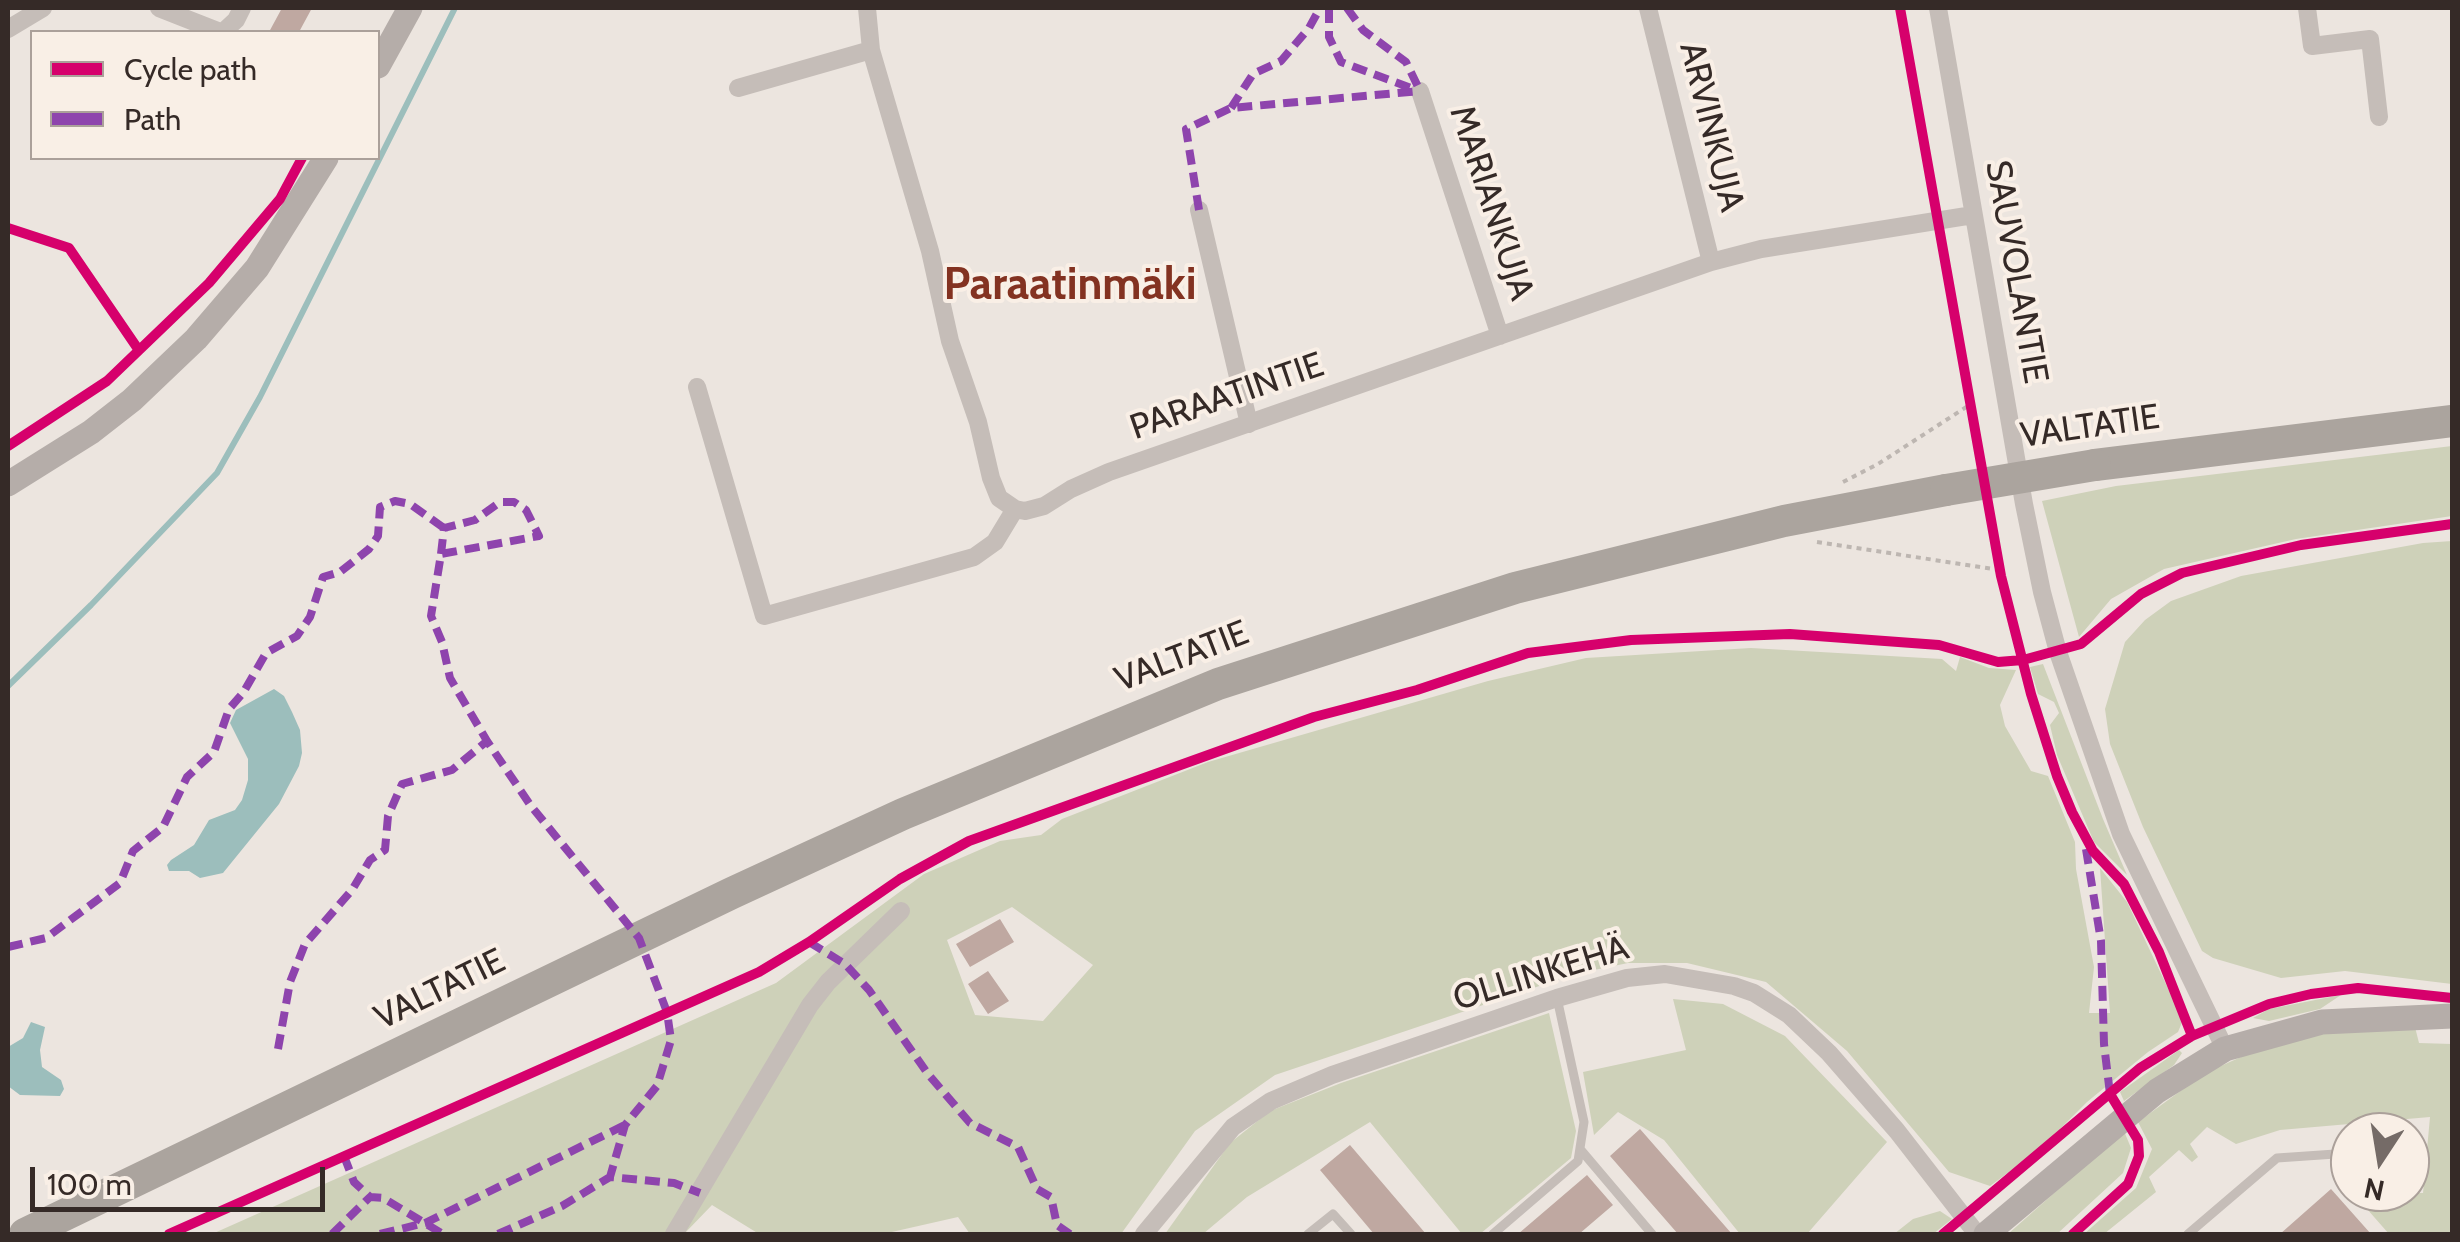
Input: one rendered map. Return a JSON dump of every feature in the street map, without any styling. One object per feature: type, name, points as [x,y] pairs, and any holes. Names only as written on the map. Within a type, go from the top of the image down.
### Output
[{"type":"highway","name":"VALTATIE","points":[[26,1234],[868,830],[1218,684],[1350,639],[1533,584],[1784,521],[2095,465],[2452,421]]},
{"type":"street","points":[[8,29],[43,8]]},
{"type":"street","points":[[158,8],[216,30]]},
{"type":"street","points":[[224,30],[236,20],[242,8]]},
{"type":"street","points":[[380,62],[410,8]]},
{"type":"street","points":[[698,387],[764,616],[974,556],[995,542],[1015,509],[999,498],[991,478],[978,422],[950,341],[930,251],[871,50],[867,8]]},
{"type":"street","name":"ARVINKUJA","points":[[1648,8],[1711,262]]},
{"type":"street","name":"SAUVOLANTIE","points":[[1938,8],[2024,504],[2058,652],[2121,834],[2226,1049]]},
{"type":"street","points":[[2308,8],[2312,46],[2370,39],[2379,117]]},
{"type":"street","points":[[738,88],[871,50]]},
{"type":"street","name":"MARIANKUJA","points":[[1420,90],[1500,336]]},
{"type":"street","points":[[8,484],[91,432],[132,400],[196,339],[257,268],[325,160]]},
{"type":"street","points":[[1199,210],[1249,424]]},
{"type":"street","name":"PARAATINTIE","points":[[1015,509],[1035,510],[1071,488],[1110,472],[1711,262],[1761,250],[1974,215]]},
{"type":"street","points":[[674,1234],[810,1006],[828,982],[901,912]]},
{"type":"street","name":"OLLINKEHÄ","points":[[1144,1234],[1232,1127],[1252,1112],[1332,1075],[1556,998],[1627,978],[1665,974],[1712,980],[1754,993],[1789,1015],[1829,1053],[1897,1132],[1977,1234]]},
{"type":"street","points":[[1986,1234],[2146,1099],[2226,1049],[2322,1022],[2452,1016]]},
{"type":"lane","points":[[1493,1234],[1578,1161],[1584,1122],[1556,998]]},
{"type":"lane","points":[[1580,1149],[1652,1234]]},
{"type":"lane","points":[[2188,1234],[2276,1158],[2330,1154]]},
{"type":"lane","points":[[1308,1234],[1333,1214],[1352,1234]]},
{"type":"path","points":[[1967,385],[1974,418]]},
{"type":"path","points":[[1838,484],[1878,464],[1971,404]]},
{"type":"path","points":[[1806,544],[1818,542],[2000,573],[1997,553]]},
{"type":"green space","points":[[2452,446],[2452,516],[2296,539],[2164,569],[2111,599],[2079,637],[2042,501],[2116,486]]},
{"type":"green space","points":[[2452,541],[2452,984],[2345,971],[2281,978],[2213,958],[2202,951],[2143,827],[2110,744],[2105,709],[2125,642],[2145,620],[2171,601],[2241,576]]},
{"type":"green space","points":[[1751,648],[1942,659],[1956,671],[1960,657],[1989,668],[2016,670],[2000,705],[2005,726],[2031,771],[2048,776],[2075,842],[2076,869],[2094,967],[2089,1013],[2110,1013],[2100,868],[2127,902],[2183,1020],[2178,1032],[2148,1052],[2087,1102],[2040,1149],[1990,1186],[1949,1172],[1847,1051],[1766,982],[1687,963],[1628,963],[1575,974],[1275,1075],[1195,1131],[1121,1234],[970,1234],[958,1217],[883,1234],[759,1234],[712,1205],[684,1234],[212,1234],[776,983],[924,874],[1000,841],[1041,835],[1062,819],[1208,762],[1488,681],[1586,658]],"holes":[[[1012,907],[1093,965],[1043,1021],[975,1015],[947,940]]]},
{"type":"green space","points":[[2043,664],[2127,875],[2094,842],[2057,755],[2050,725],[2059,713],[2054,702],[2038,694],[2030,667]]},
{"type":"green space","points":[[2341,995],[2320,1009],[2269,1021],[2253,1018],[2269,1009]]},
{"type":"green space","points":[[1673,999],[1723,1004],[1785,1036],[1887,1142],[1807,1234],[1740,1234],[1664,1140],[1618,1112],[1594,1135],[1583,1072],[1686,1050]]},
{"type":"green space","points":[[1549,1013],[1576,1131],[1571,1158],[1480,1234],[1462,1234],[1370,1122],[1247,1197],[1203,1234],[1165,1234],[1230,1143],[1270,1111]]},
{"type":"green space","points":[[2415,1027],[2419,1043],[2452,1044],[2452,1234],[2389,1234],[2370,1212],[2430,1212],[2430,1112],[2330,1112],[2330,1126],[2280,1130],[2236,1144],[2207,1127],[2190,1144],[2198,1157],[2192,1162],[2179,1150],[2149,1177],[2156,1192],[2104,1234],[2084,1234],[2136,1188],[2152,1149],[2138,1122],[2205,1073],[2268,1045],[2340,1030]]},
{"type":"green space","points":[[2179,1050],[2182,1053],[2174,1065],[2124,1101],[2120,1092]]},
{"type":"green space","points":[[2124,1131],[2131,1148],[2123,1173],[2057,1234],[2008,1234]]},
{"type":"green space","points":[[1940,1211],[1952,1219],[1933,1234],[1894,1234],[1913,1219]]},
{"type":"water","points":[[274,689],[284,696],[300,730],[302,753],[279,804],[223,873],[200,878],[189,871],[169,871],[167,865],[194,845],[209,820],[235,810],[242,800],[248,780],[248,759],[230,723],[236,710]]},
{"type":"water","points":[[31,1022],[45,1027],[40,1050],[42,1067],[61,1080],[64,1089],[60,1096],[20,1095],[8,1086],[8,1047],[23,1038]]},
{"type":"building","points":[[282,8],[312,8],[300,30],[270,30]]},
{"type":"building","points":[[1000,919],[1014,942],[970,967],[956,944]]},
{"type":"building","points":[[988,971],[1009,1001],[988,1014],[968,984]]},
{"type":"building","points":[[1640,1129],[1732,1234],[1678,1234],[1610,1156]]},
{"type":"building","points":[[1350,1145],[1426,1234],[1374,1234],[1320,1170]]},
{"type":"building","points":[[1587,1175],[1613,1205],[1579,1234],[1518,1234]]},
{"type":"building","points":[[2330,1190],[2330,1212],[2351,1212],[2371,1234],[2280,1234]]},
{"type":"waterway","points":[[380,158],[455,8]]},
{"type":"waterway","points":[[8,686],[217,473],[260,397],[379,160]]},
{"type":"marked path","points":[[1231,108],[1253,74],[1281,61],[1320,8]]},
{"type":"marked path","points":[[1329,8],[1329,37],[1341,62],[1411,88]]},
{"type":"marked path","points":[[1347,8],[1363,30],[1406,62],[1420,91]]},
{"type":"marked path","points":[[1199,210],[1186,129],[1231,108],[1420,91]]},
{"type":"marked path","points":[[8,947],[46,938],[120,883],[133,851],[163,827],[187,777],[214,752],[229,709],[266,653],[297,636],[310,617],[323,577],[340,572],[369,549],[378,536],[380,507],[395,501],[410,504],[444,528]]},
{"type":"marked path","points":[[441,554],[444,528],[475,520],[500,502],[514,502],[526,510],[539,536],[441,554],[431,616],[450,678],[487,741]]},
{"type":"marked path","points":[[278,1049],[290,982],[305,944],[352,890],[370,860],[385,850],[388,816],[402,784],[452,770],[487,741],[531,806],[639,938],[667,1012],[671,1040],[657,1086],[625,1125],[610,1177]]},
{"type":"marked path","points":[[2086,849],[2101,941],[2104,1044],[2110,1094]]},
{"type":"marked path","points":[[809,942],[845,964],[869,990],[928,1074],[970,1123],[1018,1147],[1037,1189],[1051,1197],[1057,1225],[1070,1234]]},
{"type":"marked path","points":[[380,1234],[425,1223],[625,1125]]},
{"type":"marked path","points":[[344,1156],[354,1182],[370,1197],[383,1198],[443,1234]]},
{"type":"marked path","points":[[498,1234],[562,1206],[610,1177],[674,1183],[700,1193]]},
{"type":"marked path","points":[[332,1234],[370,1197]]},
{"type":"cycle path","points":[[1900,8],[2001,576],[2031,694],[2072,812],[2093,851],[2124,884],[2159,952],[2192,1036]]},
{"type":"cycle path","points":[[8,446],[107,381],[209,283],[280,199],[301,160]]},
{"type":"cycle path","points":[[8,228],[69,248],[138,349]]},
{"type":"cycle path","points":[[169,1234],[759,972],[900,879],[969,841],[1314,717],[1417,690],[1528,653],[1631,640],[1790,634],[1939,645],[1998,662],[2023,660],[2081,644],[2141,594],[2182,573],[2301,545],[2452,524]]},
{"type":"cycle path","points":[[1943,1234],[2140,1068],[2192,1036],[2269,1004],[2311,994],[2358,988],[2452,998]]},
{"type":"cycle path","points":[[2073,1234],[2128,1184],[2139,1156],[2138,1140],[2110,1094]]},
{"type":"district","name":"Paraatinmäki","points":[[1070,286]]}]
